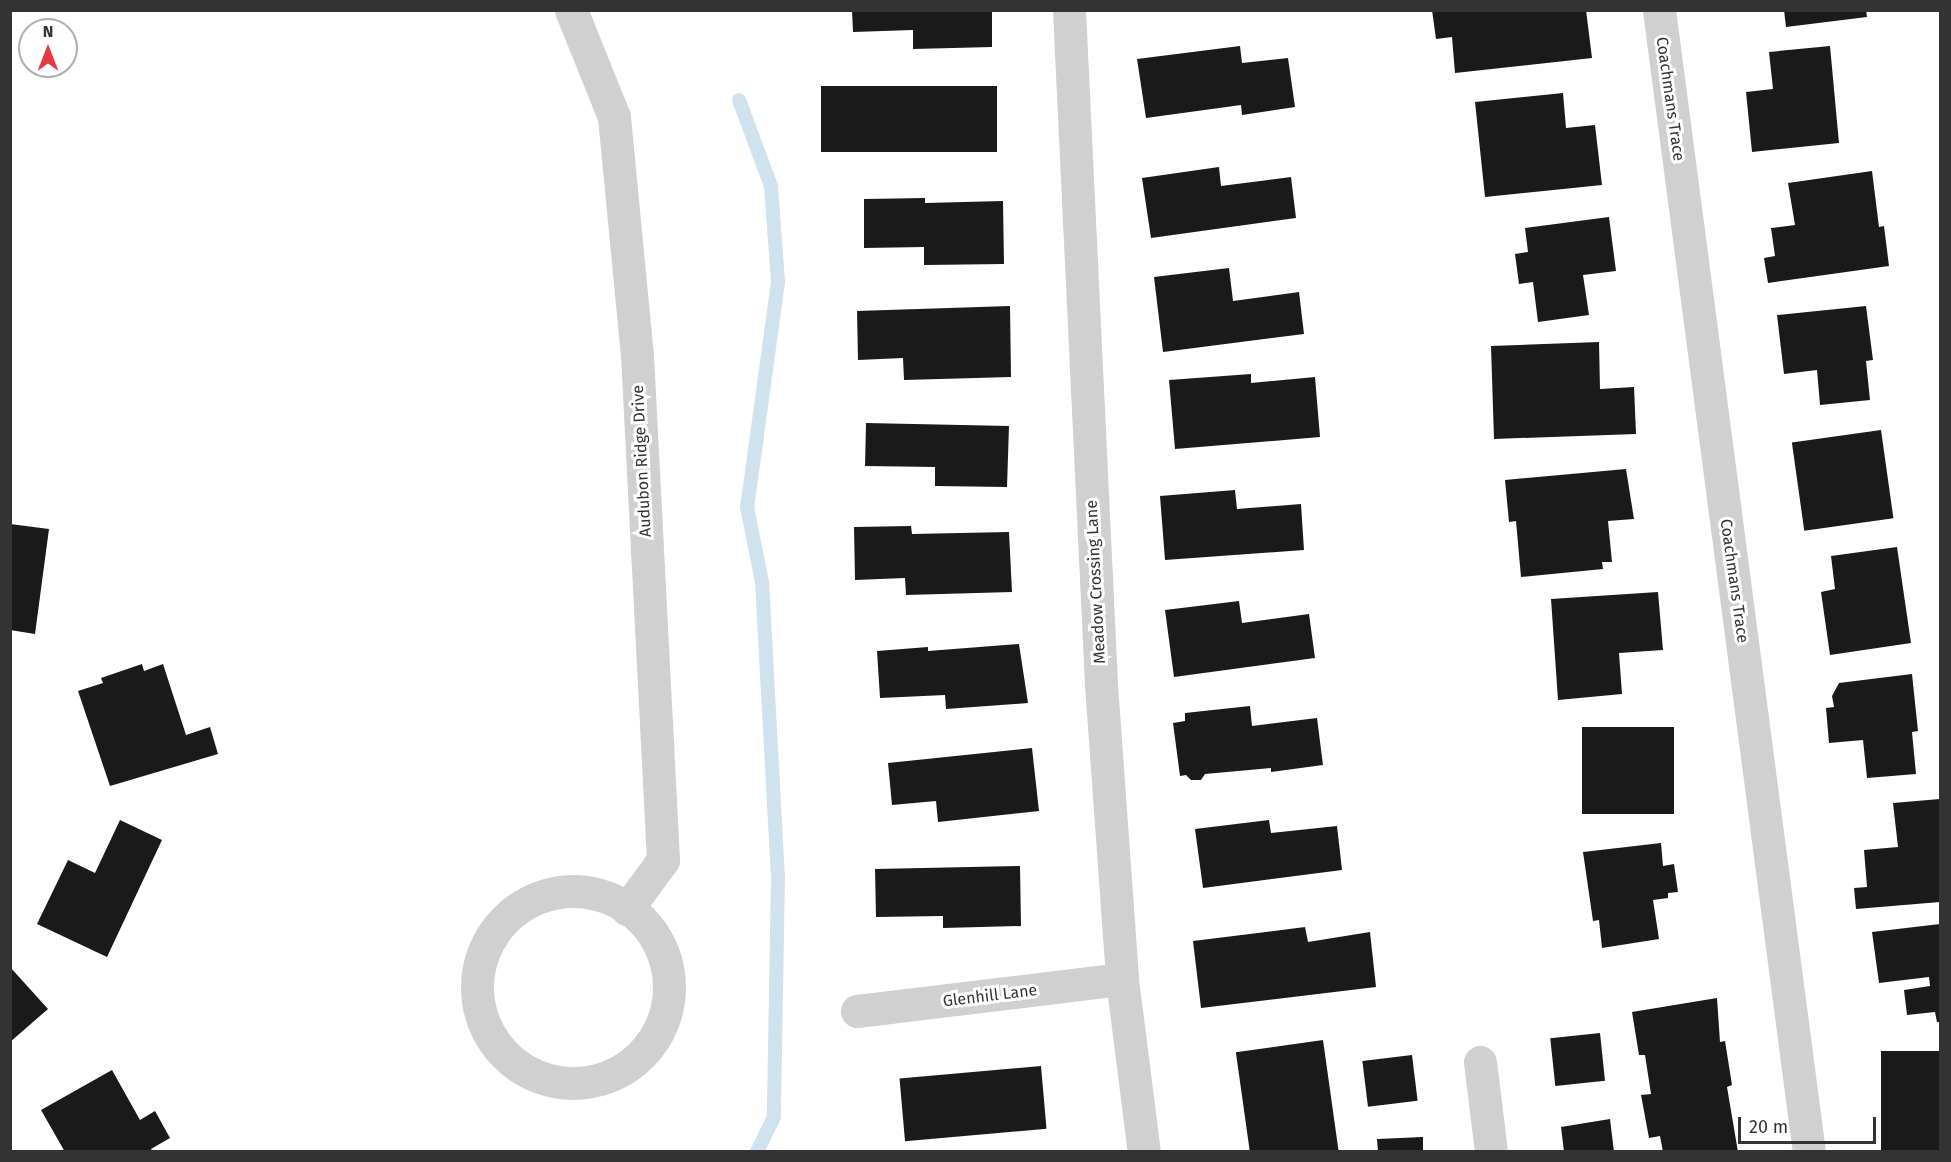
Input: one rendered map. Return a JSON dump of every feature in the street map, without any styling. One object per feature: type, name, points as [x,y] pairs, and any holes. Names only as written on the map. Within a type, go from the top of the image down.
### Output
[{"type":"street","name":"Audubon Ridge Drive","points":[[572,10],[614,117],[637,355],[663,860],[627,909]]},
{"type":"street","name":"Meadow Crossing Lane","points":[[1069,10],[1101,684],[1122,979],[1144,1152]]},
{"type":"street","name":"Coachmans Trace","points":[[1659,10],[1809,1152]]},
{"type":"street","points":[[583,890],[614,899],[627,909],[641,918],[660,944],[669,975],[668,1007],[656,1037],[635,1062],[607,1078],[575,1084],[543,1080],[515,1065],[493,1043],[479,1015],[475,983],[482,952],[498,925],[522,904],[551,892],[583,890]]},
{"type":"street","name":"Glenhill Lane","points":[[857,1011],[1122,979]]},
{"type":"street","points":[[1480,1062],[1491,1152]]},
{"type":"building","points":[[852,10],[992,10],[992,47],[913,49],[913,30],[853,32]]},
{"type":"building","points":[[1432,10],[1586,10],[1592,58],[1455,73],[1452,37],[1436,39]]},
{"type":"building","points":[[1784,10],[1866,10],[1867,17],[1786,27]]},
{"type":"building","points":[[1240,46],[1242,63],[1288,58],[1295,107],[1242,115],[1241,105],[1146,118],[1137,59]]},
{"type":"building","points":[[1830,46],[1839,143],[1752,152],[1746,92],[1773,89],[1769,52]]},
{"type":"building","points":[[821,86],[997,86],[997,152],[821,152]]},
{"type":"building","points":[[1563,93],[1566,128],[1595,125],[1602,185],[1485,197],[1475,102]]},
{"type":"building","points":[[1219,167],[1221,186],[1291,177],[1296,218],[1151,238],[1142,178]]},
{"type":"building","points":[[1872,171],[1879,227],[1884,226],[1889,266],[1768,283],[1764,258],[1775,256],[1771,228],[1795,225],[1788,183]]},
{"type":"building","points":[[925,198],[925,203],[1003,201],[1004,264],[924,265],[924,247],[864,248],[864,199]]},
{"type":"building","points":[[1609,217],[1616,271],[1583,275],[1589,315],[1538,322],[1533,282],[1519,284],[1515,254],[1528,252],[1525,228]]},
{"type":"building","points":[[1229,268],[1233,301],[1299,292],[1304,334],[1163,352],[1154,277]]},
{"type":"building","points":[[1010,306],[1011,377],[904,380],[903,358],[858,360],[857,311]]},
{"type":"building","points":[[1866,306],[1873,360],[1866,361],[1870,400],[1820,405],[1817,370],[1784,374],[1777,315]]},
{"type":"building","points":[[1599,342],[1600,389],[1634,387],[1636,434],[1494,439],[1491,346]]},
{"type":"building","points":[[1251,374],[1251,383],[1315,377],[1320,437],[1175,449],[1169,380]]},
{"type":"building","points":[[866,423],[1009,426],[1007,487],[935,486],[935,467],[865,466]]},
{"type":"building","points":[[1881,430],[1893,518],[1804,531],[1792,443]]},
{"type":"building","points":[[1626,469],[1634,519],[1608,521],[1612,562],[1602,562],[1603,569],[1521,577],[1516,521],[1509,522],[1505,480]]},
{"type":"building","points":[[1235,490],[1237,509],[1301,504],[1304,550],[1165,560],[1160,496]]},
{"type":"building","points":[[10,524],[49,529],[35,634],[10,630]]},
{"type":"building","points":[[911,526],[912,534],[1009,532],[1012,592],[906,595],[905,578],[855,580],[854,527]]},
{"type":"building","points":[[1897,547],[1911,643],[1830,655],[1821,592],[1835,589],[1831,556]]},
{"type":"building","points":[[1658,592],[1663,650],[1619,653],[1622,694],[1558,700],[1551,599]]},
{"type":"building","points":[[1239,601],[1242,623],[1309,614],[1315,658],[1174,677],[1165,610]]},
{"type":"building","points":[[1019,644],[1028,703],[946,709],[945,695],[880,698],[877,651],[928,647],[928,651]]},
{"type":"building","points":[[142,664],[144,671],[163,664],[186,735],[210,727],[218,754],[110,786],[78,691],[103,683],[101,678]]},
{"type":"building","points":[[1912,674],[1918,731],[1912,732],[1916,774],[1867,778],[1863,740],[1829,743],[1826,708],[1834,707],[1832,696],[1839,683]]},
{"type":"building","points":[[1250,706],[1252,726],[1317,718],[1323,765],[1271,772],[1271,768],[1205,774],[1201,780],[1191,780],[1186,775],[1180,776],[1173,723],[1185,721],[1185,713]]},
{"type":"building","points":[[1582,727],[1674,727],[1674,814],[1582,814]]},
{"type":"building","points":[[1032,748],[1039,811],[938,822],[936,801],[892,805],[888,763]]},
{"type":"building","points":[[1940,799],[1940,902],[1856,909],[1854,888],[1867,887],[1864,850],[1898,847],[1893,803]]},
{"type":"building","points":[[120,820],[162,840],[107,957],[37,924],[68,860],[95,873]]},
{"type":"building","points":[[1269,820],[1271,833],[1337,826],[1342,870],[1203,888],[1195,829]]},
{"type":"building","points":[[1661,843],[1663,866],[1674,864],[1678,892],[1668,893],[1668,898],[1653,900],[1659,939],[1602,948],[1599,920],[1593,921],[1583,852]]},
{"type":"building","points":[[1020,866],[1021,926],[943,928],[943,916],[876,917],[875,869]]},
{"type":"building","points":[[1940,924],[1940,1022],[1937,1022],[1935,1012],[1907,1015],[1904,990],[1930,986],[1929,977],[1879,983],[1872,932]]},
{"type":"building","points":[[1305,927],[1308,942],[1370,932],[1376,987],[1201,1008],[1193,941]]},
{"type":"building","points":[[10,967],[48,1009],[10,1042]]},
{"type":"building","points":[[1717,998],[1720,1042],[1725,1041],[1732,1085],[1727,1087],[1738,1152],[1663,1152],[1660,1136],[1649,1138],[1641,1095],[1651,1094],[1645,1055],[1639,1055],[1632,1012]]},
{"type":"building","points":[[1600,1033],[1605,1081],[1555,1086],[1550,1038]]},
{"type":"building","points":[[1323,1040],[1339,1152],[1250,1152],[1236,1052]]},
{"type":"building","points":[[1881,1051],[1940,1051],[1940,1152],[1881,1152]]},
{"type":"building","points":[[1412,1055],[1418,1101],[1368,1107],[1362,1061]]},
{"type":"building","points":[[1041,1066],[1046,1129],[905,1141],[900,1078]]},
{"type":"building","points":[[112,1070],[140,1120],[155,1111],[170,1138],[151,1149],[153,1152],[65,1152],[41,1110]]},
{"type":"building","points":[[1610,1119],[1614,1152],[1564,1152],[1561,1127]]},
{"type":"building","points":[[1423,1137],[1423,1152],[1378,1152],[1377,1139]]},
{"type":"waterway","points":[[739,100],[771,186],[778,282],[747,507],[762,582],[778,877],[774,1117],[757,1152]]}]
